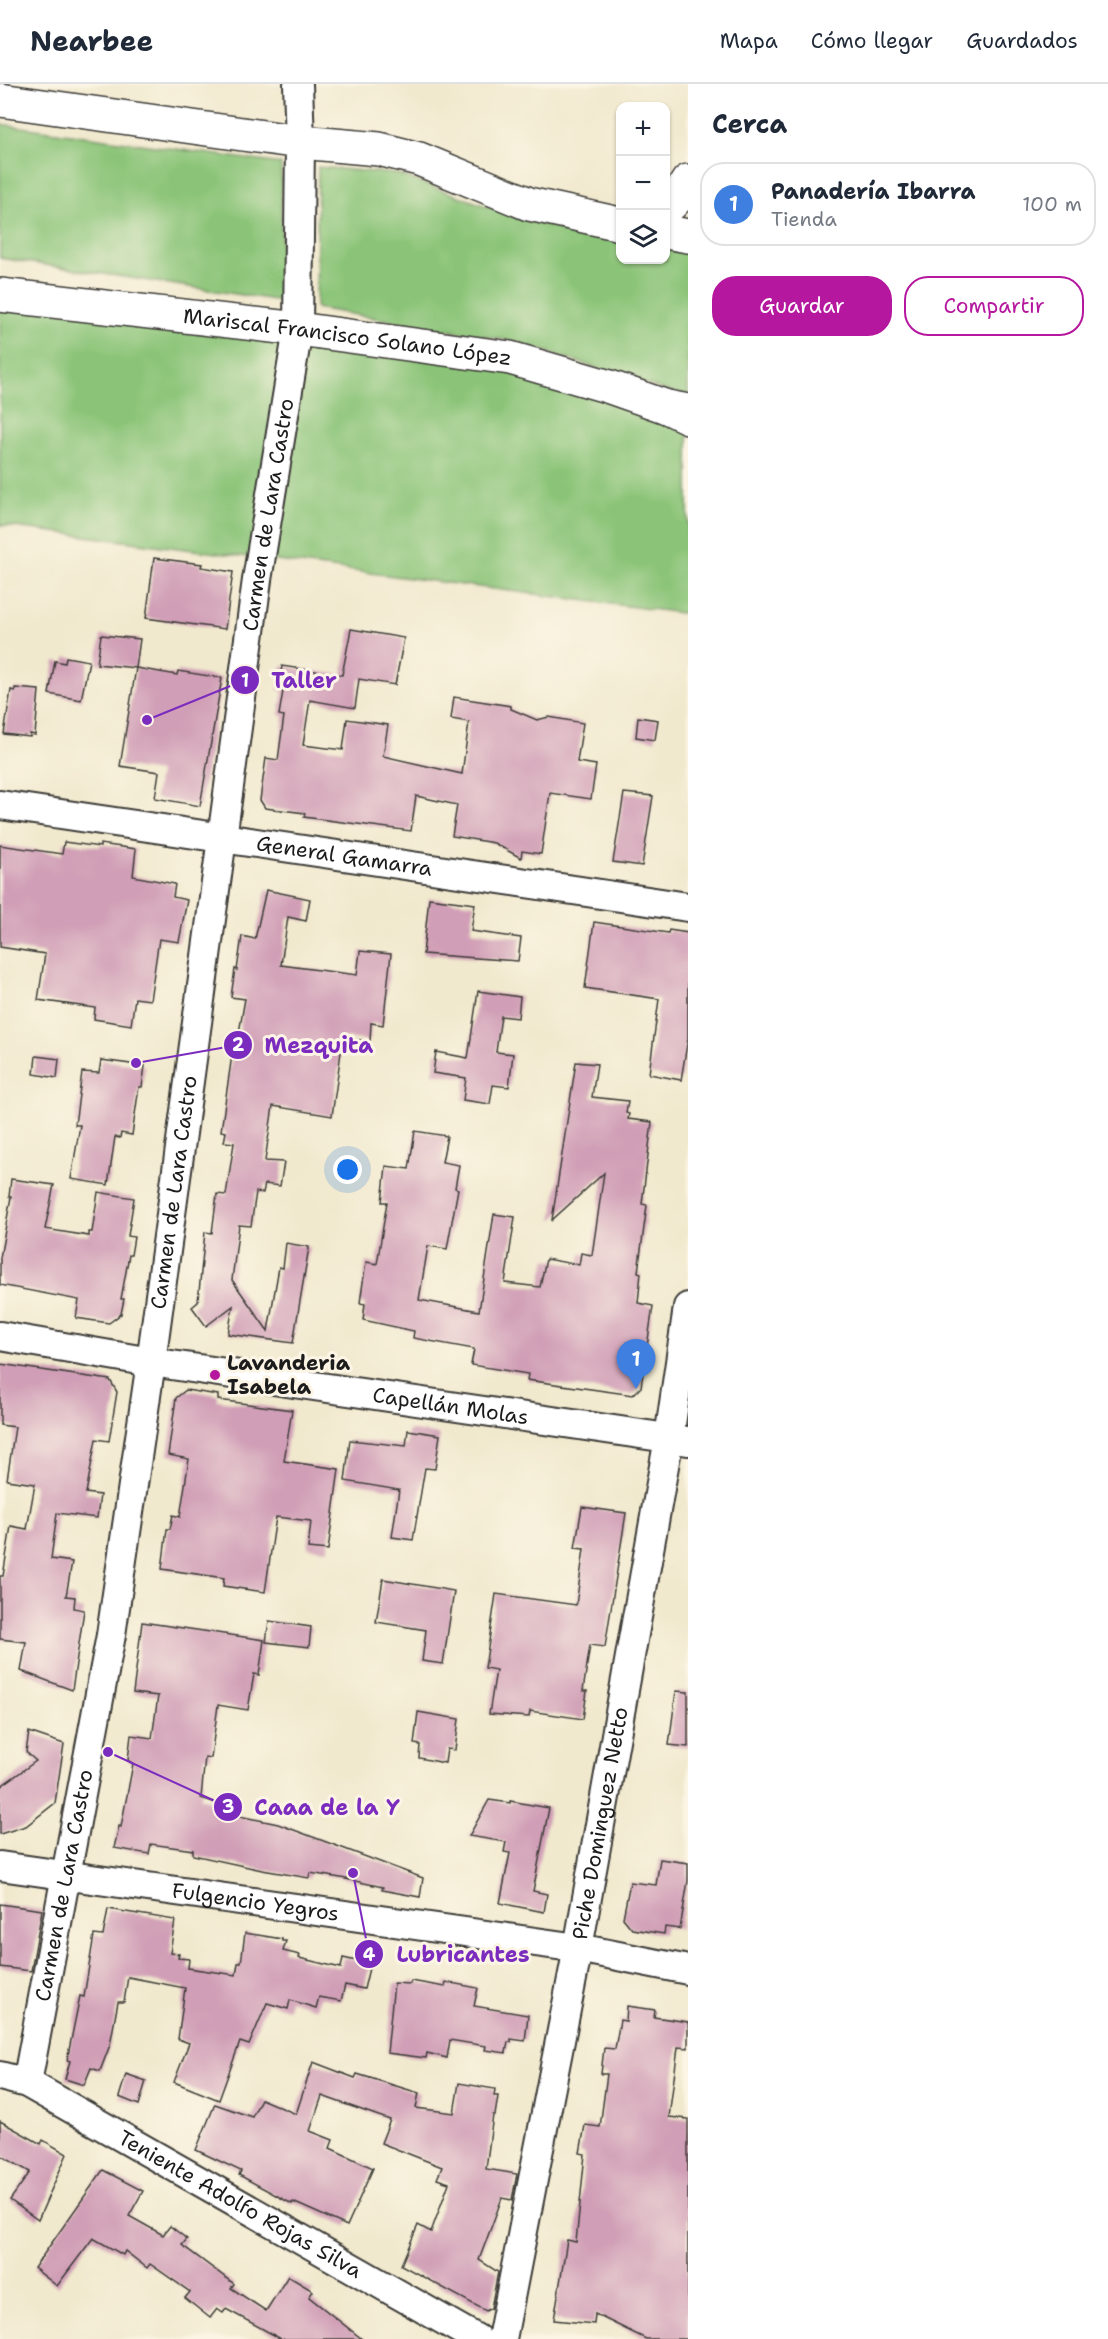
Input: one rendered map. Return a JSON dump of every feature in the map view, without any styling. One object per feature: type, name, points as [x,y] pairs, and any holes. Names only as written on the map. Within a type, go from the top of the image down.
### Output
[{"type":"main road","points":[[0,100],[300,142],[379,149],[419,159],[528,204],[616,223]]},
{"type":"main road","points":[[670,205],[688,181]]},
{"type":"main road","points":[[670,233],[688,236]]},
{"type":"main road","name":"Mariscal Francisco Solano López","points":[[0,295],[298,329],[510,358],[610,387],[681,412]]},
{"type":"street","name":"Carmen de Lara Castro","points":[[27,2083],[111,1635],[151,1362],[257,580],[298,329],[300,142],[298,84]]},
{"type":"street","name":"General Gamarra","points":[[0,805],[688,907]]},
{"type":"street","name":"Piche Dominguez Netto","points":[[502,2339],[679,1439],[688,1307]]},
{"type":"street","name":"Capellán Molas","points":[[0,1336],[151,1362],[679,1439]]},
{"type":"street","name":"Fulgencio Yegros","points":[[0,1866],[578,1948],[688,1970]]},
{"type":"street","name":"Teniente Adolfo Rojas Silva","points":[[0,2076],[27,2083],[477,2339]]},
{"type":"green space","points":[[0,124],[281,164],[281,301],[0,258]]},
{"type":"green space","points":[[318,167],[397,174],[528,221],[616,239],[616,264],[670,264],[670,250],[688,253],[688,395],[670,392],[517,342],[316,308]]},
{"type":"green space","points":[[0,295],[510,358],[688,417],[688,614],[0,525]]},
{"type":"building","points":[[154,558],[202,564],[201,567],[233,572],[225,629],[146,618]]},
{"type":"building","points":[[351,629],[404,638],[395,685],[359,679],[355,708],[310,700],[303,745],[343,750],[347,719],[388,725],[383,756],[462,774],[469,722],[451,719],[454,697],[511,706],[511,709],[537,720],[549,717],[583,723],[577,762],[596,765],[591,799],[550,793],[541,854],[522,851],[521,858],[494,843],[452,836],[457,805],[416,796],[411,831],[304,817],[305,813],[265,808],[260,800],[266,758],[278,760],[284,716],[279,715],[283,691],[278,690],[282,666],[342,675]]},
{"type":"building","points":[[101,635],[140,639],[136,668],[97,664]]},
{"type":"building","points":[[66,657],[89,661],[81,700],[49,694],[55,661],[65,663]]},
{"type":"building","points":[[136,668],[177,675],[178,671],[222,678],[200,806],[155,798],[159,772],[120,766]]},
{"type":"building","points":[[15,688],[39,690],[35,735],[30,734],[30,737],[4,734],[11,690],[15,691]]},
{"type":"building","points":[[638,717],[658,720],[655,740],[636,737]]},
{"type":"building","points":[[624,793],[653,796],[642,866],[613,862]]},
{"type":"building","points":[[64,842],[136,849],[133,876],[175,884],[173,897],[187,900],[179,942],[159,939],[150,1000],[135,998],[131,1025],[94,1019],[95,1008],[38,1000],[45,954],[0,947],[0,845],[62,854]]},
{"type":"building","points":[[266,890],[310,899],[306,921],[288,917],[281,965],[357,975],[360,951],[391,954],[383,1025],[371,1023],[370,1041],[343,1038],[332,1116],[273,1106],[265,1161],[284,1162],[280,1186],[265,1184],[263,1193],[256,1192],[251,1226],[239,1225],[232,1280],[268,1331],[279,1267],[283,1268],[286,1243],[309,1247],[293,1343],[228,1334],[233,1306],[206,1326],[192,1307],[198,1302],[205,1232],[212,1233],[217,1194],[226,1195],[234,1143],[224,1142],[226,1132],[221,1131],[232,1055],[235,1055],[245,999],[231,997],[235,969],[237,970],[242,936],[255,939]]},
{"type":"building","points":[[429,898],[475,904],[471,931],[521,938],[518,961],[423,954]]},
{"type":"building","points":[[594,922],[668,933],[669,930],[688,933],[688,1038],[681,1080],[649,1074],[659,999],[585,988]]},
{"type":"building","points":[[478,991],[520,997],[518,1018],[501,1016],[496,1052],[513,1054],[509,1087],[493,1085],[490,1104],[463,1100],[466,1078],[433,1073],[436,1052],[468,1058]]},
{"type":"building","points":[[36,1056],[59,1059],[57,1078],[34,1074]]},
{"type":"building","points":[[101,1060],[145,1066],[142,1087],[139,1087],[132,1135],[121,1133],[120,1138],[115,1137],[108,1185],[71,1179],[80,1125],[75,1125],[82,1072],[99,1073]]},
{"type":"building","points":[[576,1062],[597,1064],[592,1097],[628,1101],[626,1113],[629,1114],[628,1119],[652,1122],[642,1204],[647,1205],[638,1272],[641,1273],[638,1303],[653,1306],[641,1387],[633,1395],[527,1380],[528,1374],[471,1365],[474,1349],[413,1338],[414,1331],[363,1320],[365,1304],[360,1303],[366,1262],[377,1264],[387,1202],[382,1202],[386,1166],[409,1169],[415,1131],[447,1136],[442,1162],[459,1165],[455,1188],[458,1189],[447,1249],[428,1246],[419,1300],[479,1311],[494,1214],[515,1217],[505,1283],[540,1287],[546,1259],[579,1265],[581,1253],[592,1255],[604,1173],[552,1220]]},
{"type":"building","points":[[11,1179],[54,1185],[45,1229],[89,1236],[89,1232],[92,1232],[98,1192],[134,1198],[128,1236],[134,1237],[121,1299],[124,1299],[121,1314],[109,1323],[76,1318],[79,1300],[0,1285],[0,1258],[11,1197],[9,1197]]},
{"type":"building","points":[[0,1364],[110,1380],[117,1392],[109,1441],[96,1439],[86,1493],[100,1495],[97,1518],[57,1513],[51,1559],[72,1562],[66,1596],[75,1597],[74,1608],[84,1610],[72,1690],[21,1671],[26,1642],[0,1639],[0,1576],[3,1576],[11,1526],[27,1529],[35,1484],[7,1480],[15,1427],[0,1425]]},
{"type":"building","points":[[186,1390],[218,1395],[218,1400],[292,1410],[284,1461],[339,1469],[328,1550],[308,1548],[311,1521],[276,1517],[265,1592],[223,1586],[224,1578],[162,1569],[167,1529],[170,1529],[173,1515],[180,1517],[189,1459],[168,1455],[176,1398]]},
{"type":"building","points":[[408,1430],[440,1435],[435,1469],[425,1468],[413,1540],[392,1537],[399,1490],[345,1481],[350,1440],[406,1446]]},
{"type":"building","points":[[582,1507],[626,1513],[605,1647],[590,1645],[583,1691],[587,1691],[583,1719],[530,1711],[529,1717],[489,1714],[496,1670],[485,1668],[496,1594],[576,1605],[584,1549],[575,1548]]},
{"type":"building","points":[[383,1579],[454,1591],[443,1664],[422,1661],[426,1630],[376,1622]]},
{"type":"building","points":[[269,1621],[311,1627],[309,1647],[266,1642]]},
{"type":"building","points":[[142,1622],[264,1640],[259,1675],[254,1674],[248,1710],[218,1705],[211,1758],[205,1757],[201,1798],[216,1803],[215,1811],[278,1824],[423,1878],[420,1897],[382,1890],[383,1887],[341,1878],[310,1873],[309,1878],[262,1870],[193,1855],[193,1850],[151,1844],[149,1854],[114,1848],[119,1826],[121,1827],[133,1764],[128,1760],[131,1735],[152,1738],[158,1696],[133,1693]]},
{"type":"building","points":[[676,1691],[688,1692],[688,1747],[669,1745]]},
{"type":"building","points":[[418,1712],[459,1719],[455,1750],[447,1749],[445,1763],[419,1758],[420,1745],[414,1744]]},
{"type":"building","points":[[29,1732],[64,1744],[55,1803],[26,1826],[0,1834],[0,1787],[36,1761],[26,1752]]},
{"type":"building","points":[[489,1800],[549,1808],[533,1891],[547,1894],[544,1912],[500,1903],[510,1853],[504,1852],[506,1842],[469,1836]]},
{"type":"building","points":[[660,1859],[688,1863],[688,1881],[680,1929],[665,1927],[664,1934],[632,1929],[623,1918],[630,1882],[656,1885]]},
{"type":"building","points":[[0,1904],[42,1910],[31,1971],[0,1967]]},
{"type":"building","points":[[108,1909],[175,1920],[170,1953],[179,1954],[178,1958],[189,1959],[188,1968],[236,1975],[238,1963],[241,1963],[245,1933],[282,1939],[286,1941],[283,1951],[300,1955],[299,1958],[341,1968],[343,1958],[370,1964],[364,1989],[345,1985],[341,2001],[319,1997],[316,2008],[290,2000],[288,2009],[267,2003],[249,2045],[240,2042],[219,2100],[174,2082],[189,2043],[178,2039],[185,1988],[128,1977],[124,2002],[118,2002],[110,2045],[100,2071],[91,2068],[84,2085],[65,2079],[70,2061],[67,2060],[80,1996],[84,1997],[94,1935],[103,1936]]},
{"type":"building","points":[[411,1981],[445,1987],[446,1982],[478,1988],[474,2006],[528,2015],[525,2041],[511,2039],[511,2042],[508,2042],[506,2053],[485,2050],[486,2046],[450,2040],[447,2058],[427,2053],[426,2058],[387,2053],[394,1983],[410,1984]]},
{"type":"building","points":[[627,2006],[655,2010],[654,2017],[688,2022],[688,2048],[678,2047],[669,2117],[688,2119],[688,2339],[646,2339],[595,2314],[594,2324],[554,2320],[567,2240],[576,2242],[585,2154],[580,2153],[585,2125],[600,2127],[607,2074],[601,2074],[604,2048],[615,2049],[620,2020],[626,2021]]},
{"type":"building","points":[[313,2062],[355,2078],[357,2074],[419,2093],[416,2108],[454,2113],[459,2083],[495,2089],[494,2096],[498,2096],[495,2115],[493,2115],[486,2169],[517,2174],[512,2200],[502,2198],[479,2260],[498,2272],[491,2308],[486,2311],[401,2265],[418,2225],[431,2232],[449,2183],[437,2179],[442,2167],[381,2143],[390,2120],[322,2096],[310,2131],[333,2140],[330,2148],[373,2168],[347,2226],[293,2202],[292,2204],[239,2175],[241,2171],[196,2150],[215,2104],[252,2117],[261,2099],[296,2114]]},
{"type":"building","points":[[126,2074],[146,2081],[139,2105],[119,2097]]},
{"type":"building","points":[[0,2121],[41,2144],[43,2140],[67,2154],[38,2220],[10,2200],[30,2172],[0,2155]]},
{"type":"building","points":[[103,2170],[143,2191],[129,2216],[163,2235],[170,2226],[187,2239],[182,2245],[234,2284],[231,2288],[266,2311],[288,2276],[313,2291],[309,2297],[362,2339],[281,2339],[226,2309],[223,2313],[217,2309],[210,2318],[185,2298],[190,2292],[150,2264],[147,2268],[125,2251],[123,2255],[93,2238],[57,2286],[34,2268]]},
{"type":"place","name":"Taller","points":[[147,720]]},
{"type":"place","name":"Mezquita","points":[[136,1063]]},
{"type":"place","name":"Lavanderia Isabela","points":[[215,1375]]},
{"type":"place","name":"Panadería Ibarra","points":[[636,1389]]},
{"type":"place","name":"Caaa de la Y","points":[[108,1752]]},
{"type":"place","name":"Lubricantes","points":[[353,1873]]}]
